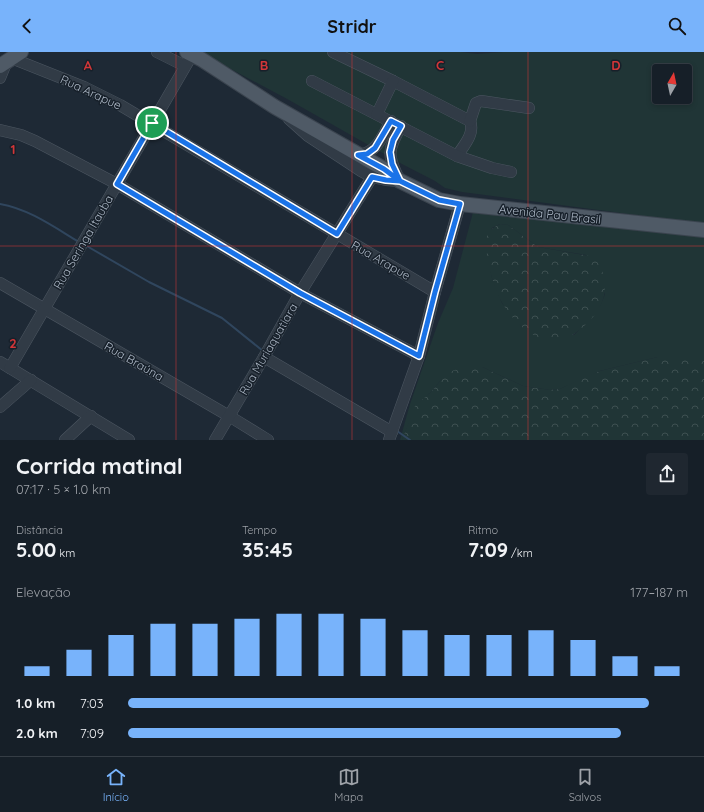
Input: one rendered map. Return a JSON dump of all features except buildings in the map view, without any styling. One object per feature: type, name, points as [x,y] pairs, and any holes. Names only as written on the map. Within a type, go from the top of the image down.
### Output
[{"type":"main road","name":"Avenida Pau Brasil","points":[[188,58],[201,59],[275,107],[364,153],[400,181],[439,200],[460,204],[704,230]]},
{"type":"street","points":[[157,52],[188,58]]},
{"type":"street","points":[[333,52],[470,121]]},
{"type":"street","name":"Rua Seringa Itauba","points":[[10,368],[72,263],[188,58]]},
{"type":"street","points":[[0,78],[10,60]]},
{"type":"street","name":"Rua Arapue","points":[[10,60],[84,86],[120,105],[435,292]]},
{"type":"street","points":[[312,81],[457,156],[492,168],[511,172]]},
{"type":"street","points":[[377,114],[393,81]]},
{"type":"street","points":[[457,156],[471,134],[472,127],[470,121],[476,103],[480,101],[529,108]]},
{"type":"street","name":"Avenida Pau Brasil","points":[[275,107],[325,149],[372,177],[400,181]]},
{"type":"street","points":[[364,153],[375,148],[396,124]]},
{"type":"street","points":[[396,124],[390,152],[392,164],[400,181]]},
{"type":"street","points":[[0,130],[21,135],[35,141],[117,184],[300,293],[419,356]]},
{"type":"street","points":[[364,153],[384,157],[392,164]]},
{"type":"street","name":"Rua Muriaquatiara","points":[[215,440],[300,293],[372,177]]},
{"type":"street","points":[[266,354],[392,432],[419,356],[435,292],[460,204]]},
{"type":"street","name":"Rua Braúna","points":[[0,283],[268,440]]},
{"type":"street","points":[[0,362],[129,440]]},
{"type":"street","points":[[0,407],[31,380]]},
{"type":"street","points":[[65,440],[91,416]]},
{"type":"green space","points":[[199,52],[461,52],[477,54],[503,52],[704,52],[704,224],[462,192],[445,188],[435,181],[289,100]]},
{"type":"green space","points":[[473,212],[704,235],[704,357],[658,357],[600,371],[560,389],[550,390],[523,386],[482,367],[441,380],[416,406],[402,440],[400,440],[410,404],[438,323],[453,288]],"holes":[[[500,224],[508,225],[538,247],[586,255],[605,294],[596,311],[574,335],[521,326],[502,303],[492,278],[487,250],[492,228]]]},
{"type":"green space","points":[[500,224],[508,225],[538,247],[595,257],[604,276],[605,283],[602,303],[591,320],[566,339],[557,343],[547,341],[533,335],[507,311],[494,284],[487,255],[486,240],[488,234],[492,229]]},
{"type":"green space","points":[[658,357],[704,357],[704,440],[402,440],[415,406],[431,392],[441,380],[452,371],[460,368],[471,366],[482,367],[523,386],[550,390],[560,389],[600,371]]},
{"type":"waterway","points":[[0,204],[11,206],[31,214],[79,242]]},
{"type":"waterway","points":[[85,245],[149,282],[222,318],[263,351]]},
{"type":"waterway","points":[[397,431],[410,440]]},
{"type":"route","points":[[152,123],[117,184],[300,293],[419,356],[435,292],[460,204],[439,200],[400,181],[392,164],[390,152],[393,140],[401,126],[391,121],[375,148],[367,154],[358,155],[384,169],[400,181],[372,177],[337,234],[152,123]]}]
